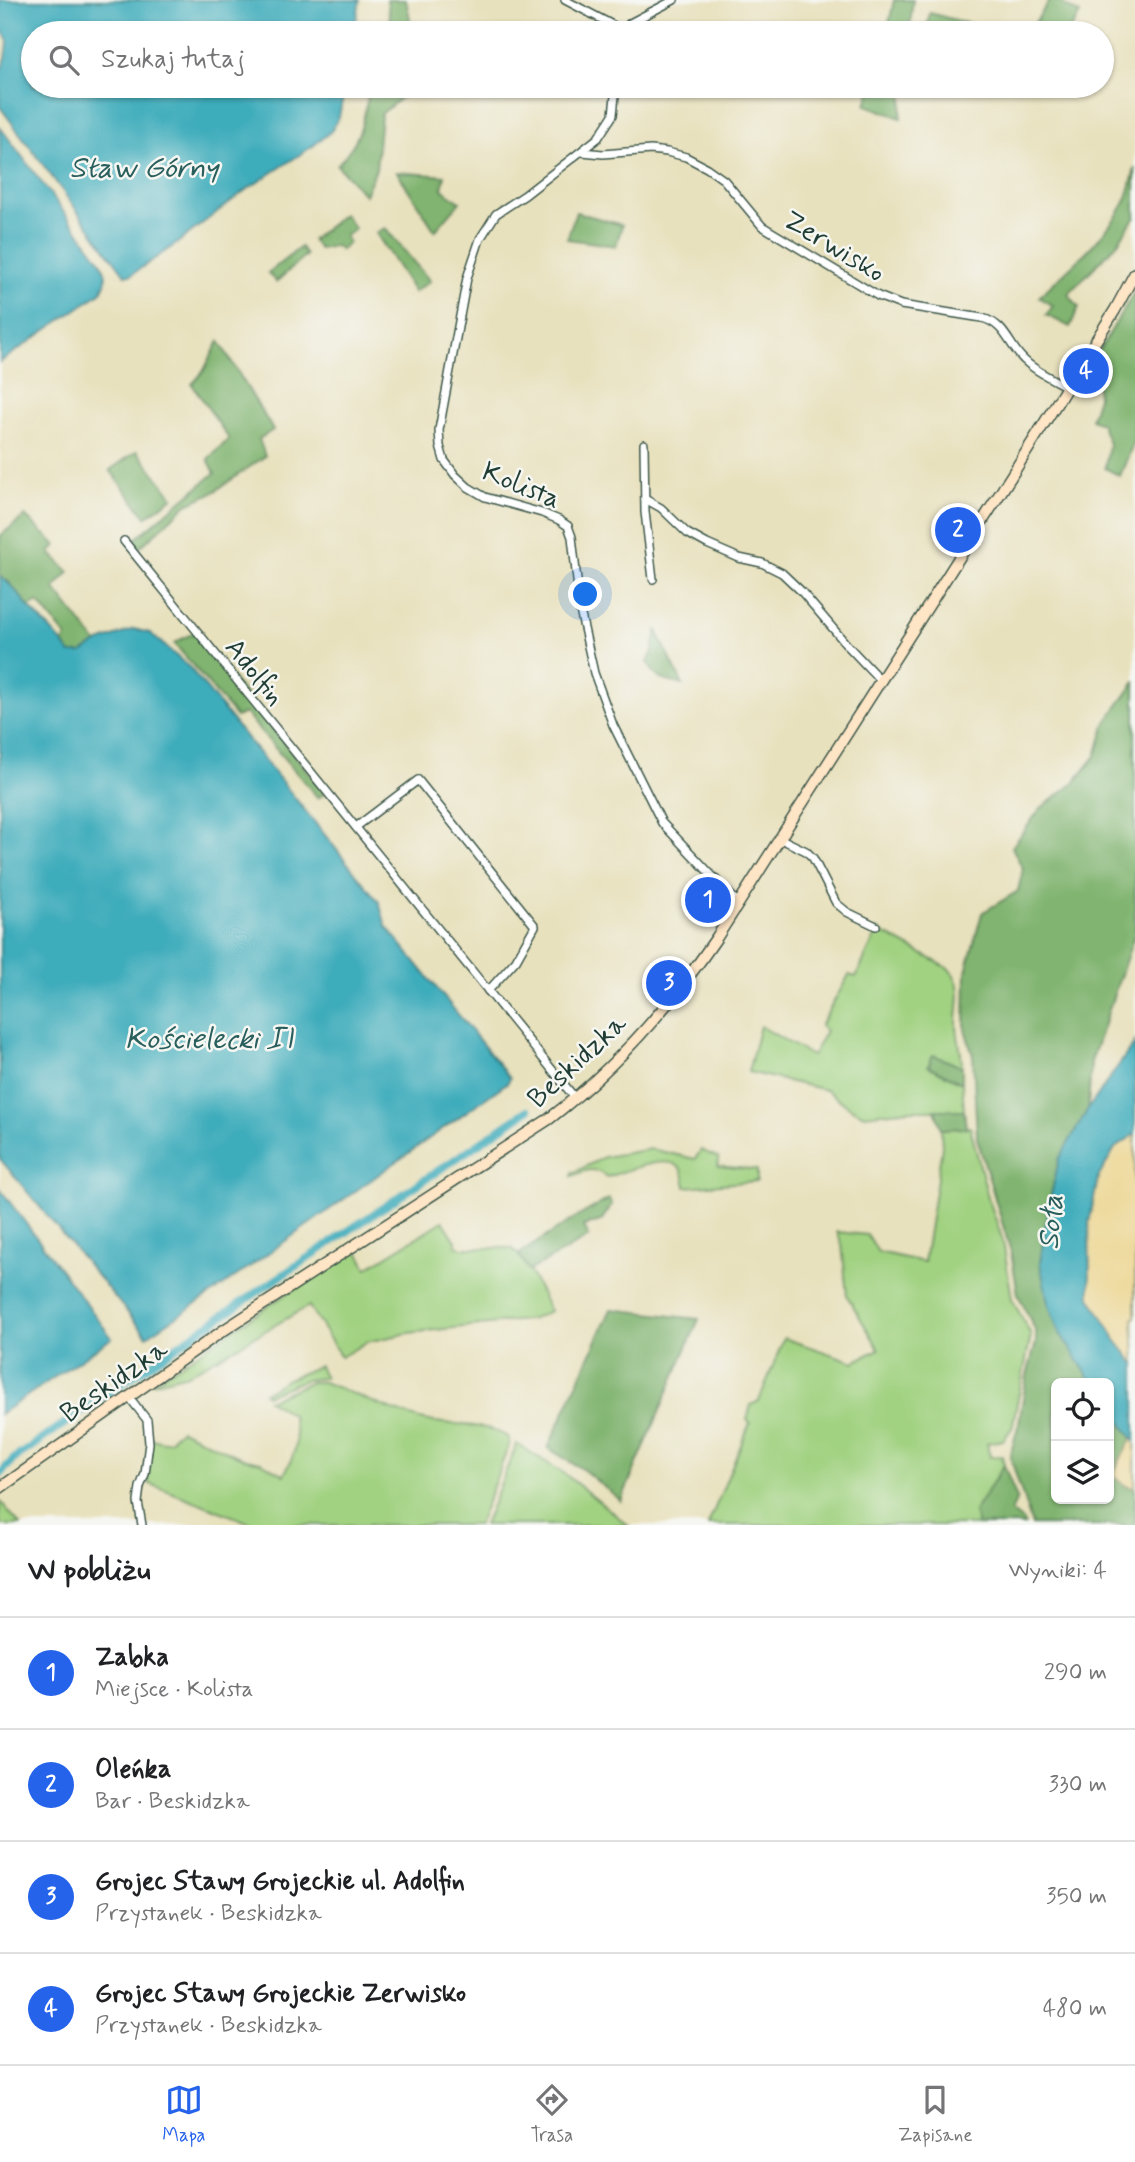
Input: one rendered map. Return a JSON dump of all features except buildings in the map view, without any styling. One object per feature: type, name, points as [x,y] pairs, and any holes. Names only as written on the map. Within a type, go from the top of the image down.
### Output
[{"type":"main road","name":"Beskidzka","points":[[0,1488],[285,1289],[537,1127],[575,1098],[625,1049],[679,988],[710,947],[1067,387],[1135,273]]},
{"type":"street","points":[[565,0],[603,21]]},
{"type":"street","points":[[633,21],[674,0]]},
{"type":"street","name":"Kolista","points":[[615,98],[611,119],[598,138],[496,214],[480,239],[466,285],[440,421],[440,446],[444,460],[452,471],[476,493],[550,515],[568,526],[572,537],[581,615],[593,673],[613,726],[660,820],[738,904]]},
{"type":"street","name":"Zerwisko","points":[[582,152],[603,154],[659,151],[697,162],[728,184],[760,224],[855,283],[897,304],[990,320],[1002,329],[1027,363],[1067,387]]},
{"type":"street","points":[[644,444],[645,499],[653,579]]},
{"type":"street","points":[[645,499],[661,508],[687,533],[707,544],[739,558],[762,563],[782,573],[881,681]]},
{"type":"street","name":"Adolfin","points":[[124,541],[575,1098]]},
{"type":"street","points":[[356,827],[418,780],[535,926],[516,960],[488,991]]},
{"type":"street","points":[[780,839],[795,845],[813,858],[836,903],[846,912],[876,926]]},
{"type":"street","points":[[129,1397],[147,1420],[149,1443],[138,1502],[142,1525]]},
{"type":"green space","points":[[387,0],[406,0],[410,21],[390,21]]},
{"type":"green space","points":[[894,0],[913,0],[910,21],[890,21]]},
{"type":"green space","points":[[1050,0],[1056,0],[1080,14],[1076,21],[1036,21]]},
{"type":"green space","points":[[930,13],[959,21],[928,21]]},
{"type":"green space","points":[[367,98],[401,98],[381,114],[376,169],[365,195],[337,165],[352,146],[363,119]]},
{"type":"green space","points":[[868,98],[903,98],[901,118],[866,105]]},
{"type":"green space","points":[[1135,168],[1135,217],[1117,244],[1068,294],[1079,307],[1070,327],[1046,315],[1053,306],[1039,297],[1096,242],[1116,217],[1128,195]]},
{"type":"green space","points":[[397,172],[445,176],[442,189],[460,202],[435,231]]},
{"type":"green space","points":[[576,212],[622,225],[616,246],[567,239]]},
{"type":"green space","points":[[344,214],[355,229],[345,236],[349,243],[340,250],[336,246],[319,249],[312,240]]},
{"type":"green space","points":[[385,228],[430,281],[414,292],[376,233]]},
{"type":"green space","points":[[301,247],[306,255],[276,282],[268,273]]},
{"type":"green space","points":[[1135,291],[1135,439],[1120,476],[1105,468],[1109,444],[1101,423],[1091,419],[1098,397],[1094,359]]},
{"type":"green space","points":[[219,341],[273,430],[259,439],[265,456],[214,492],[187,504],[138,549],[134,540],[215,473],[208,459],[229,439],[192,384],[203,372]]},
{"type":"green space","points":[[137,451],[173,497],[146,517],[110,470]]},
{"type":"green space","points":[[25,516],[56,545],[50,553],[69,572],[54,588],[97,643],[82,653],[70,653],[63,643],[66,636],[38,602],[29,607],[8,581],[0,578],[0,536]]},
{"type":"green space","points":[[657,631],[683,685],[658,677],[648,663]]},
{"type":"green space","points":[[195,632],[325,793],[318,798],[245,713],[236,717],[174,643]]},
{"type":"green space","points":[[1135,682],[1135,933],[1091,1062],[1088,1109],[1059,1159],[1040,1263],[1058,1330],[1090,1378],[1051,1378],[1051,1504],[1114,1504],[1114,1477],[1126,1486],[1135,1488],[1135,1525],[1032,1525],[1010,1456],[1036,1343],[1036,1332],[1018,1294],[1011,1252],[977,1138],[973,1056],[965,1029],[966,972],[982,913],[1018,891],[1023,869],[1012,847],[1040,809],[1074,783],[1096,756],[1106,722]]},
{"type":"green space","points":[[878,930],[948,968],[957,981],[957,1027],[962,1067],[933,1055],[928,1066],[962,1083],[964,1110],[910,1110],[864,1115],[826,1090],[748,1072],[760,1026],[812,1056],[826,1031],[820,1026],[849,975],[856,977]]},
{"type":"green space","points":[[933,1055],[962,1067],[962,1083],[928,1066]]},
{"type":"green space","points":[[935,1110],[964,1110],[966,1128],[941,1129]]},
{"type":"green space","points":[[970,1127],[988,1197],[1003,1241],[1012,1299],[1031,1335],[1012,1428],[1003,1440],[987,1443],[990,1457],[1002,1456],[1004,1465],[974,1512],[978,1525],[708,1525],[750,1423],[747,1420],[751,1405],[759,1401],[784,1338],[854,1362],[879,1349],[847,1296],[842,1244],[837,1232],[867,1235],[878,1252],[924,1262],[942,1147],[941,1129]]},
{"type":"green space","points":[[651,1149],[695,1159],[701,1150],[719,1158],[718,1166],[757,1170],[757,1181],[686,1187],[680,1168],[663,1162],[643,1165],[607,1177],[590,1170],[572,1176],[604,1157]]},
{"type":"green space","points":[[609,1199],[612,1205],[601,1221],[584,1226],[589,1237],[529,1271],[519,1254]]},
{"type":"green space","points":[[443,1221],[456,1241],[456,1246],[512,1248],[529,1270],[550,1311],[533,1319],[409,1333],[367,1342],[341,1357],[309,1306],[188,1374],[152,1383],[356,1248],[367,1268]]},
{"type":"green space","points":[[611,1309],[699,1319],[621,1501],[585,1471],[548,1448]]},
{"type":"green space","points":[[319,1366],[325,1378],[305,1380],[266,1395],[264,1393],[288,1379]]},
{"type":"green space","points":[[311,1382],[323,1382],[412,1417],[489,1429],[509,1438],[509,1445],[478,1525],[255,1525],[148,1483],[150,1438],[162,1442],[171,1440],[181,1430],[242,1458],[261,1462],[284,1475],[296,1446],[292,1415],[268,1400]]},
{"type":"green space","points":[[1114,1413],[1132,1438],[1114,1471]]},
{"type":"green space","points":[[517,1444],[565,1474],[628,1525],[484,1525]]},
{"type":"green space","points":[[1004,1465],[1017,1499],[1011,1512],[1025,1525],[978,1525],[974,1512]]},
{"type":"green space","points":[[0,1501],[20,1525],[0,1525]]},
{"type":"sand","points":[[1135,1134],[1135,1364],[1116,1340],[1090,1297],[1089,1222],[1098,1178],[1115,1148]]},
{"type":"sand","points":[[1132,1438],[1135,1442],[1135,1488],[1126,1486],[1114,1477],[1114,1471]]},
{"type":"water","name":"Staw Górny","points":[[0,0],[360,0],[356,21],[21,21],[21,98],[343,98],[339,117],[331,131],[131,275],[125,275],[0,107],[0,71],[6,58],[8,41],[0,27]]},
{"type":"water","points":[[0,127],[100,260],[106,277],[100,293],[0,362]]},
{"type":"water","name":"Kościelecki II","points":[[0,577],[15,590],[70,653],[82,653],[97,643],[134,629],[150,633],[190,668],[379,902],[386,926],[510,1078],[210,1295],[147,1336],[0,1159]]},
{"type":"water","name":"Soła","points":[[1135,1042],[1135,1134],[1115,1148],[1098,1178],[1089,1223],[1090,1297],[1116,1340],[1135,1364],[1135,1442],[1114,1413],[1114,1378],[1090,1378],[1058,1330],[1048,1303],[1040,1263],[1059,1159],[1088,1109]]},
{"type":"water","points":[[0,1189],[112,1338],[0,1414]]},
{"type":"waterway","points":[[0,1474],[15,1458],[206,1326],[528,1110]]},
{"type":"place","name":"Grojec Stawy Grojeckie Zerwisko","points":[[1086,371]]},
{"type":"place","name":"Oleńka","points":[[958,530]]},
{"type":"place","name":"Zabka","points":[[708,900]]},
{"type":"place","name":"Grojec Stawy Grojeckie ul. Adolfin","points":[[669,983]]}]
